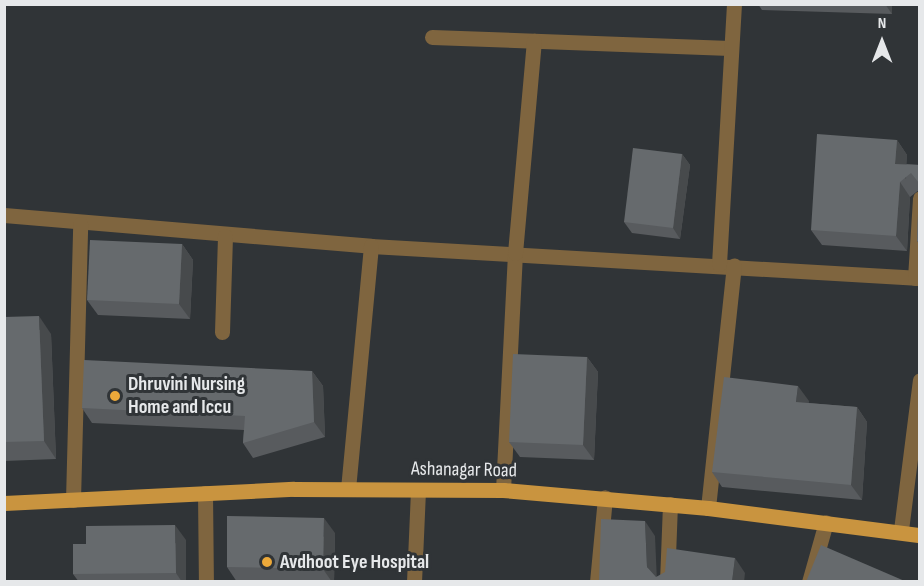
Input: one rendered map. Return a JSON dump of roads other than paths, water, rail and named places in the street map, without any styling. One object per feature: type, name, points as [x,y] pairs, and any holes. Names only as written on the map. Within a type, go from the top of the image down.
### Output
[{"type":"main road","name":"Ashanagar Road","points":[[4,503],[205,493],[348,489],[502,490],[605,497],[708,508],[901,530],[920,535]]},
{"type":"street","points":[[708,508],[727,265],[730,48],[734,4]]},
{"type":"street","points":[[432,37],[730,48]]},
{"type":"street","points":[[502,490],[515,254],[534,41]]},
{"type":"street","points":[[4,215],[225,236],[917,278],[920,198]]},
{"type":"street","points":[[73,500],[80,224]]},
{"type":"street","points":[[222,332],[225,236]]},
{"type":"street","points":[[348,489],[370,246]]},
{"type":"street","points":[[901,530],[920,380]]},
{"type":"street","points":[[414,582],[418,490]]},
{"type":"street","points":[[205,493],[206,582]]},
{"type":"street","points":[[597,582],[605,497]]},
{"type":"street","points":[[667,582],[670,504]]},
{"type":"street","points":[[809,582],[826,522]]},
{"type":"place","name":"Dhruvini Nursing Home and Iccu","points":[[115,396]]},
{"type":"place","name":"Avdhoot Eye Hospital","points":[[267,562]]}]
